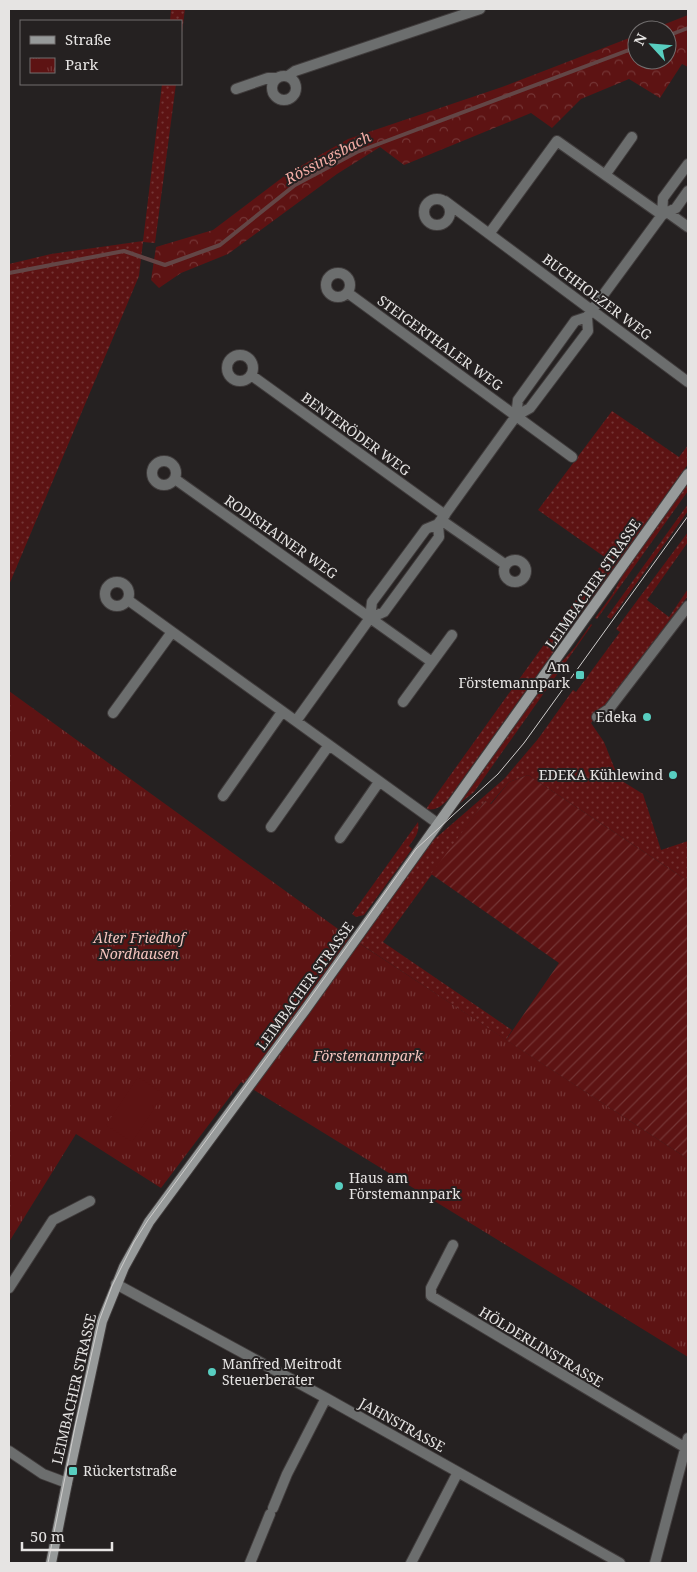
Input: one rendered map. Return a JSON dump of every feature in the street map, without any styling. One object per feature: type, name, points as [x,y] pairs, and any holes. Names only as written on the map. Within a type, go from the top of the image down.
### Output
[{"type":"street","points":[[236,89],[268,78],[288,76],[478,9]]},
{"type":"street","points":[[277,78],[272,85],[273,92],[278,98],[285,100],[292,96],[296,89],[294,82],[288,76]]},
{"type":"street","points":[[605,175],[632,138]]},
{"type":"street","points":[[489,234],[556,141],[664,214],[688,227]]},
{"type":"street","points":[[664,214],[663,198],[688,164]]},
{"type":"street","points":[[516,416],[518,400],[575,321],[590,314],[664,214],[676,208],[688,191]]},
{"type":"street","name":"BUCHHOLZER WEG","points":[[445,201],[590,314],[688,382]]},
{"type":"street","name":"STEIGERTHALER WEG","points":[[348,293],[572,457]]},
{"type":"street","points":[[296,721],[370,618],[372,602],[426,529],[441,520],[516,416],[530,408],[588,331],[590,314]]},
{"type":"street","name":"BENTERÖDER WEG","points":[[251,375],[441,520],[506,565]]},
{"type":"street","name":"LEIMBACHER STRASSE","points":[[51,1563],[100,1330],[116,1284],[149,1222],[305,1010],[688,474]]},
{"type":"street","name":"RODISHAINER WEG","points":[[175,479],[432,662]]},
{"type":"street","points":[[370,618],[384,612],[439,536],[441,520]]},
{"type":"street","points":[[128,600],[437,823]]},
{"type":"street","points":[[597,717],[609,709],[688,606]]},
{"type":"street","points":[[113,713],[172,632]]},
{"type":"street","points":[[403,702],[452,635]]},
{"type":"street","points":[[222,796],[282,712]]},
{"type":"street","points":[[271,827],[329,745]]},
{"type":"street","points":[[340,838],[379,782]]},
{"type":"street","points":[[9,1288],[53,1220],[90,1201]]},
{"type":"street","name":"HÖLDERLINSTRASSE","points":[[453,1245],[432,1288],[431,1296],[687,1443]]},
{"type":"street","name":"JAHNSTRASSE","points":[[116,1284],[326,1398],[620,1563]]},
{"type":"street","points":[[250,1563],[286,1474],[326,1398]]},
{"type":"street","points":[[655,1563],[687,1443]]},
{"type":"street","points":[[9,1451],[43,1474],[67,1482]]},
{"type":"street","points":[[411,1563],[458,1472]]},
{"type":"green space","points":[[171,9],[185,9],[182,32],[182,20],[170,20]]},
{"type":"green space","points":[[688,15],[688,67],[682,64],[660,98],[629,79],[581,99],[552,128],[531,113],[404,165],[380,147],[337,174],[228,254],[181,273],[159,288],[151,280],[156,247],[213,230],[287,174],[348,139],[502,87],[627,39],[627,70],[677,70],[677,20],[675,20]]},
{"type":"green space","points":[[162,85],[176,85],[155,243],[143,242],[139,276],[9,585],[9,264],[51,254],[143,241]]},
{"type":"green space","points":[[612,411],[679,457],[688,445],[688,464],[449,798],[439,807],[426,809],[606,558],[538,510]]},
{"type":"green space","points":[[688,483],[688,491],[597,619],[595,618],[612,595],[626,569]]},
{"type":"green space","points":[[688,504],[688,511],[611,619],[607,617]]},
{"type":"green space","points":[[688,532],[688,542],[647,600],[669,617],[688,589],[688,596],[591,723],[604,742],[616,772],[622,781],[643,794],[661,850],[688,841],[688,881],[528,775],[509,782],[490,804],[485,801],[383,942],[512,1030],[506,1040],[359,943],[430,843],[504,779],[538,739],[573,690],[576,692],[620,632],[616,629]]},
{"type":"green space","points":[[592,625],[474,792],[454,808],[548,677],[575,647]]},
{"type":"green space","points":[[9,691],[345,934],[688,1159],[688,1357],[241,1082],[161,1188],[76,1134],[9,1242]]},
{"type":"green space","points":[[528,775],[688,881],[688,1159],[506,1040],[559,963],[431,874],[485,801],[491,804],[509,782]]},
{"type":"green space","points":[[418,822],[418,832],[409,846],[412,849],[364,915],[356,917],[352,914]]},
{"type":"green space","points":[[138,1077],[164,1094],[132,1142],[106,1125]]},
{"type":"waterway","name":"Rössingsbach","points":[[677,32],[688,28]]},
{"type":"waterway","name":"Rössingsbach","points":[[9,273],[124,251],[165,265],[220,245],[295,185],[357,152],[627,51]]},
{"type":"tram line","points":[[48,1563],[75,1427],[99,1321],[112,1286],[134,1242],[416,849],[498,774],[524,743],[688,516]]},
{"type":"place","name":"Am Förstemannpark","points":[[580,675]]},
{"type":"place","name":"Edeka","points":[[647,717]]},
{"type":"place","name":"EDEKA Kühlewind","points":[[673,775]]},
{"type":"place","name":"Haus am Förstemannpark","points":[[339,1186]]},
{"type":"place","name":"Manfred Meitrodt Steuerberater","points":[[212,1372]]},
{"type":"place","name":"Rückertstraße","points":[[73,1471]]},
{"type":"park label","name":"Alter Friedhof Nordhausen","points":[[139,946]]},
{"type":"park label","name":"Förstemannpark","points":[[368,1056]]}]
